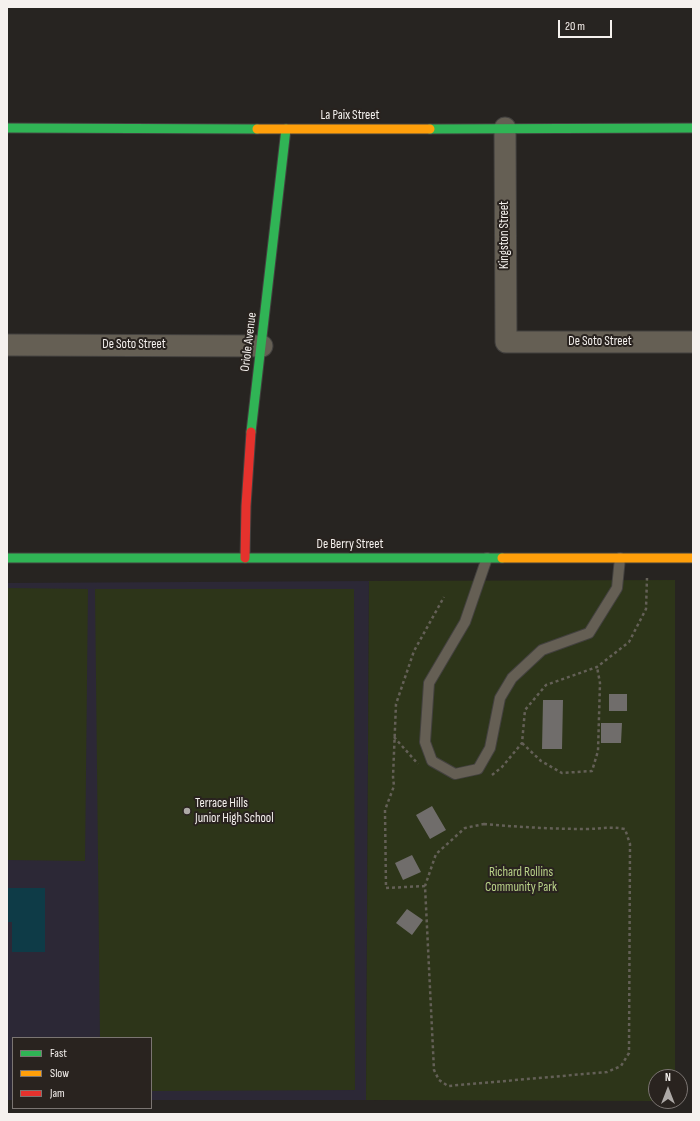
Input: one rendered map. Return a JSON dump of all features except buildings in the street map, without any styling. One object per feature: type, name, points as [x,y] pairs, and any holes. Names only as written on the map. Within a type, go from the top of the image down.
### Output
[{"type":"street","name":"La Paix Street","points":[[7,128],[693,128]]},
{"type":"street","name":"Kingston Street","points":[[505,128],[506,342]]},
{"type":"street","name":"Oriole Avenue","points":[[245,558],[249,453],[286,129]]},
{"type":"street","name":"De Soto Street","points":[[506,342],[693,342]]},
{"type":"street","name":"De Soto Street","points":[[7,345],[262,346]]},
{"type":"street","name":"De Berry Street","points":[[7,558],[693,558]]},
{"type":"lane","points":[[487,558],[465,622],[429,683],[425,742],[432,761],[455,774],[478,769],[490,748],[500,698],[512,678],[542,650],[589,633],[617,588],[620,558]]},
{"type":"path","points":[[487,780],[502,767],[522,743],[525,710],[546,685],[597,667],[629,642],[646,609],[647,577]]},
{"type":"path","points":[[425,886],[386,888],[384,810],[394,786],[393,776],[396,704],[414,651],[444,597]]},
{"type":"path","points":[[522,743],[541,761],[562,773],[592,770],[598,751],[600,683],[597,667]]},
{"type":"path","points":[[394,737],[419,765]]},
{"type":"path","points":[[484,824],[516,827],[586,829],[612,826],[625,830],[630,844],[629,1053],[621,1066],[607,1072],[448,1086],[439,1080],[434,1070],[425,886],[436,854],[465,828],[484,824]]},
{"type":"shaded area","name":"Terrace Hills Junior High School","points":[[369,581],[366,1100],[152,1100],[152,1037],[12,1037],[12,1100],[7,1100],[7,583]]},
{"type":"green space","name":"Richard Rollins Community Park","points":[[675,580],[675,1069],[648,1069],[648,1101],[366,1100],[369,581]]},
{"type":"green space","points":[[7,588],[88,589],[85,861],[7,860]]},
{"type":"green space","name":"Terrace Hills Junior High School","points":[[95,589],[354,589],[355,1090],[152,1091],[152,1037],[100,1037]]},
{"type":"water","points":[[7,888],[45,888],[45,952],[12,952],[12,922],[7,922]]},
{"type":"traffic: fast","points":[[7,128],[257,129]]},
{"type":"traffic: fast","points":[[430,129],[693,128]]},
{"type":"traffic: fast","points":[[251,432],[286,129]]},
{"type":"traffic: fast","points":[[7,558],[502,558]]},
{"type":"traffic: slow","points":[[257,129],[430,129]]},
{"type":"traffic: slow","points":[[502,558],[693,558]]},
{"type":"traffic: jam","points":[[245,558],[246,506],[251,432]]},
{"type":"place","name":"Terrace Hills Junior High School","points":[[187,811]]}]
